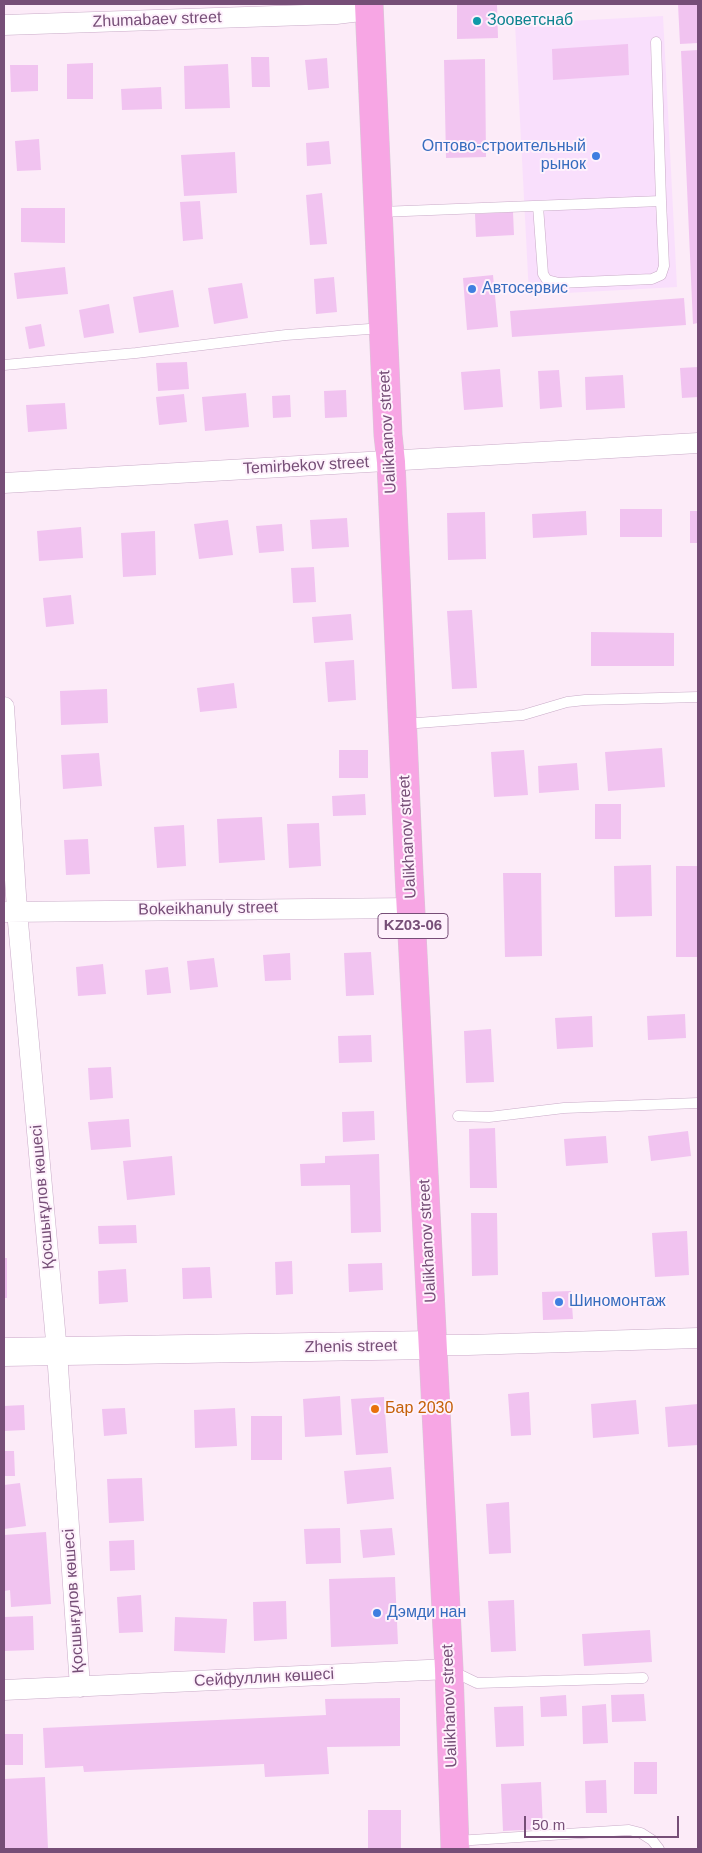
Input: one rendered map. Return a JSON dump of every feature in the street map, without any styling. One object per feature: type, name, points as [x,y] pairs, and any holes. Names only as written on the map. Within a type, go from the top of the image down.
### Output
[{"type":"main road","name":"Ualikhanov street","points":[[369,7],[388,435],[391,462],[402,724],[449,1669],[455,1845]]},
{"type":"street","name":"Zhumabaev street","points":[[4,26],[336,14],[369,7]]},
{"type":"street","name":"Temirbekov street","points":[[4,483],[698,443]]},
{"type":"street","name":"Қосшығұлов көшесі","points":[[4,708],[11,912],[57,1352],[80,1687]]},
{"type":"street","name":"Bokeikhanuly street","points":[[11,912],[412,908]]},
{"type":"street","name":"Zhenis street","points":[[4,1352],[468,1345],[698,1338]]},
{"type":"street","name":"Сейфуллин көшесі","points":[[4,1690],[449,1669]]},
{"type":"lane","points":[[538,206],[543,274],[547,280],[578,283],[652,279],[661,275],[664,266],[656,42]]},
{"type":"lane","points":[[379,212],[661,201]]},
{"type":"lane","points":[[4,365],[136,353],[286,335],[384,328]]},
{"type":"lane","points":[[402,724],[523,715],[567,702],[585,700],[698,697]]},
{"type":"lane","points":[[458,1116],[489,1117],[564,1108],[698,1103]]},
{"type":"lane","points":[[449,1669],[477,1683],[643,1678]]},
{"type":"lane","points":[[455,1845],[629,1830],[642,1833],[652,1840],[659,1849]]},
{"type":"shaded area","name":"Оптово-строительный рынок","points":[[663,16],[677,287],[529,295],[515,24]]},
{"type":"building","name":"Зооветснаб","points":[[457,4],[497,4],[498,38],[457,39]]},
{"type":"building","points":[[678,4],[698,4],[698,43],[680,44]]},
{"type":"building","points":[[628,44],[629,75],[553,80],[552,49]]},
{"type":"building","points":[[698,50],[698,323],[693,324],[681,51]]},
{"type":"building","points":[[251,57],[269,57],[270,87],[252,87]]},
{"type":"building","points":[[327,58],[329,88],[308,90],[305,60]]},
{"type":"building","points":[[485,59],[486,157],[446,158],[444,60]]},
{"type":"building","points":[[93,63],[93,99],[67,99],[67,64]]},
{"type":"building","points":[[228,64],[230,108],[185,109],[184,66]]},
{"type":"building","points":[[10,65],[38,65],[38,91],[11,92]]},
{"type":"building","points":[[161,87],[162,109],[122,110],[121,89]]},
{"type":"building","points":[[39,139],[41,170],[17,171],[15,141]]},
{"type":"building","points":[[329,141],[331,164],[307,166],[306,143]]},
{"type":"building","points":[[235,152],[237,193],[184,196],[181,155]]},
{"type":"building","points":[[322,193],[327,244],[310,245],[306,195]]},
{"type":"building","points":[[200,201],[203,239],[183,241],[180,202]]},
{"type":"building","points":[[21,208],[65,208],[65,243],[21,242]]},
{"type":"building","points":[[513,212],[514,235],[476,237],[475,214]]},
{"type":"building","points":[[65,267],[68,294],[17,299],[14,273]]},
{"type":"building","points":[[493,275],[498,327],[467,330],[463,278]]},
{"type":"building","points":[[334,277],[337,312],[316,314],[314,279]]},
{"type":"building","points":[[242,283],[248,318],[214,324],[208,288]]},
{"type":"building","points":[[173,290],[179,327],[139,333],[133,297]]},
{"type":"building","points":[[684,298],[686,325],[512,337],[510,311]]},
{"type":"building","points":[[109,304],[114,333],[84,338],[79,310]]},
{"type":"building","points":[[41,324],[45,346],[29,349],[25,327]]},
{"type":"building","points":[[187,362],[189,389],[158,391],[156,363]]},
{"type":"building","points":[[698,367],[698,397],[682,398],[680,368]]},
{"type":"building","points":[[500,369],[503,407],[464,410],[461,372]]},
{"type":"building","points":[[559,370],[562,407],[540,409],[538,371]]},
{"type":"building","points":[[623,375],[625,408],[586,410],[585,377]]},
{"type":"building","points":[[346,390],[347,417],[325,418],[324,391]]},
{"type":"building","points":[[246,393],[249,427],[205,431],[202,397]]},
{"type":"building","points":[[184,394],[187,422],[159,425],[156,397]]},
{"type":"building","points":[[290,395],[291,417],[273,418],[272,396]]},
{"type":"building","points":[[65,403],[67,429],[28,432],[26,405]]},
{"type":"building","points":[[620,509],[662,509],[662,537],[620,537]]},
{"type":"building","points":[[586,511],[587,535],[533,538],[532,514]]},
{"type":"building","points":[[690,511],[698,511],[698,543],[690,543]]},
{"type":"building","points":[[485,512],[486,559],[448,560],[447,513]]},
{"type":"building","points":[[347,518],[349,547],[312,549],[310,520]]},
{"type":"building","points":[[228,520],[233,555],[199,559],[194,524]]},
{"type":"building","points":[[282,524],[284,551],[259,553],[256,526]]},
{"type":"building","points":[[81,527],[83,558],[39,561],[37,531]]},
{"type":"building","points":[[155,531],[156,575],[123,577],[121,533]]},
{"type":"building","points":[[314,567],[316,602],[293,603],[291,568]]},
{"type":"building","points":[[71,595],[74,624],[46,627],[43,598]]},
{"type":"building","points":[[472,610],[477,688],[452,689],[447,611]]},
{"type":"building","points":[[351,614],[353,640],[314,643],[312,617]]},
{"type":"building","points":[[591,632],[674,633],[674,666],[591,666]]},
{"type":"building","points":[[354,660],[356,700],[328,702],[325,662]]},
{"type":"building","points":[[234,683],[237,708],[200,712],[197,688]]},
{"type":"building","points":[[107,689],[108,723],[61,725],[60,691]]},
{"type":"building","points":[[662,748],[665,787],[608,791],[605,752]]},
{"type":"building","points":[[339,750],[368,750],[368,778],[339,778]]},
{"type":"building","points":[[524,750],[528,795],[494,797],[491,752]]},
{"type":"building","points":[[99,753],[102,786],[63,789],[61,755]]},
{"type":"building","points":[[577,763],[579,790],[539,793],[538,766]]},
{"type":"building","points":[[365,794],[366,815],[333,816],[332,796]]},
{"type":"building","points":[[595,804],[621,804],[621,839],[595,839]]},
{"type":"building","points":[[262,817],[265,860],[219,863],[217,819]]},
{"type":"building","points":[[319,823],[321,866],[289,868],[287,824]]},
{"type":"building","points":[[184,825],[186,866],[157,868],[154,827]]},
{"type":"building","points":[[88,839],[90,874],[66,875],[64,840]]},
{"type":"building","points":[[651,865],[652,916],[615,917],[614,866]]},
{"type":"building","points":[[676,866],[698,866],[698,957],[676,957]]},
{"type":"building","points":[[503,873],[541,873],[542,956],[505,957]]},
{"type":"building","points":[[371,952],[374,995],[346,996],[344,953]]},
{"type":"building","points":[[290,953],[291,980],[265,981],[263,955]]},
{"type":"building","points":[[214,958],[218,987],[190,990],[187,961]]},
{"type":"building","points":[[103,964],[106,994],[78,996],[76,967]]},
{"type":"building","points":[[168,967],[171,993],[147,995],[145,970]]},
{"type":"building","points":[[685,1014],[686,1038],[648,1040],[647,1016]]},
{"type":"building","points":[[592,1016],[593,1047],[557,1049],[555,1018]]},
{"type":"building","points":[[491,1029],[494,1082],[466,1083],[464,1031]]},
{"type":"building","points":[[371,1035],[372,1062],[339,1063],[338,1036]]},
{"type":"building","points":[[111,1067],[113,1098],[90,1100],[88,1068]]},
{"type":"building","points":[[374,1111],[375,1140],[343,1142],[342,1112]]},
{"type":"building","points":[[129,1119],[131,1147],[91,1150],[88,1122]]},
{"type":"building","points":[[495,1128],[497,1188],[470,1188],[469,1129]]},
{"type":"building","points":[[688,1131],[691,1156],[651,1161],[648,1136]]},
{"type":"building","points":[[606,1136],[608,1163],[566,1166],[564,1139]]},
{"type":"building","points":[[379,1154],[381,1232],[351,1233],[350,1185],[301,1186],[300,1164],[325,1163],[325,1156]]},
{"type":"building","points":[[172,1156],[175,1195],[127,1200],[123,1161]]},
{"type":"building","points":[[471,1213],[497,1213],[498,1275],[472,1276]]},
{"type":"building","points":[[136,1225],[137,1243],[99,1244],[98,1226]]},
{"type":"building","points":[[687,1231],[689,1275],[655,1277],[652,1233]]},
{"type":"building","points":[[4,1258],[7,1258],[7,1298],[4,1298]]},
{"type":"building","points":[[292,1261],[293,1294],[276,1295],[275,1262]]},
{"type":"building","points":[[382,1263],[383,1290],[349,1292],[348,1264]]},
{"type":"building","points":[[210,1267],[212,1298],[183,1299],[182,1268]]},
{"type":"building","points":[[126,1269],[128,1302],[99,1304],[98,1271]]},
{"type":"building","points":[[571,1291],[573,1319],[543,1320],[542,1292]]},
{"type":"building","points":[[529,1392],[531,1435],[511,1436],[508,1394]]},
{"type":"building","points":[[340,1396],[342,1435],[305,1437],[303,1399]]},
{"type":"building","points":[[384,1397],[388,1453],[356,1455],[351,1399]]},
{"type":"building","points":[[636,1400],[639,1434],[593,1438],[591,1404]]},
{"type":"building","points":[[698,1404],[698,1445],[668,1447],[665,1407]]},
{"type":"building","points":[[24,1405],[25,1430],[4,1431],[4,1406]]},
{"type":"building","points":[[125,1408],[127,1434],[104,1436],[102,1409]]},
{"type":"building","points":[[235,1408],[237,1446],[195,1448],[194,1410]]},
{"type":"building","points":[[251,1416],[282,1416],[282,1460],[251,1460]]},
{"type":"building","points":[[4,1451],[14,1451],[15,1476],[4,1476]]},
{"type":"building","points":[[391,1467],[394,1499],[347,1504],[344,1471]]},
{"type":"building","points":[[142,1478],[144,1521],[109,1523],[107,1479]]},
{"type":"building","points":[[20,1483],[26,1526],[4,1529],[4,1485]]},
{"type":"building","points":[[509,1502],[511,1553],[489,1554],[486,1504]]},
{"type":"building","points":[[340,1528],[341,1563],[306,1564],[304,1529]]},
{"type":"building","points":[[392,1528],[395,1555],[363,1558],[360,1530]]},
{"type":"building","points":[[46,1532],[51,1604],[11,1607],[10,1590],[4,1591],[4,1535]]},
{"type":"building","points":[[134,1540],[135,1570],[110,1571],[109,1541]]},
{"type":"building","points":[[395,1577],[398,1644],[331,1647],[329,1579]]},
{"type":"building","points":[[141,1595],[143,1632],[119,1633],[117,1597]]},
{"type":"building","points":[[514,1600],[516,1651],[491,1652],[488,1601]]},
{"type":"building","points":[[286,1601],[287,1639],[254,1641],[253,1602]]},
{"type":"building","points":[[33,1616],[34,1650],[4,1651],[4,1617]]},
{"type":"building","points":[[175,1617],[227,1619],[225,1653],[174,1651]]},
{"type":"building","points":[[650,1630],[652,1662],[584,1666],[582,1634]]},
{"type":"building","points":[[644,1694],[646,1721],[612,1722],[611,1695]]},
{"type":"building","points":[[566,1695],[567,1716],[541,1717],[540,1697]]},
{"type":"building","points":[[400,1698],[400,1746],[327,1747],[329,1774],[265,1777],[264,1764],[84,1772],[83,1766],[45,1768],[43,1728],[326,1715],[325,1699]]},
{"type":"building","points":[[606,1704],[608,1743],[583,1744],[582,1706]]},
{"type":"building","points":[[523,1706],[524,1746],[496,1747],[494,1707]]},
{"type":"building","points":[[4,1734],[23,1734],[23,1765],[4,1765]]},
{"type":"building","points":[[634,1762],[657,1762],[657,1794],[634,1794]]},
{"type":"building","points":[[45,1777],[48,1849],[4,1849],[4,1779]]},
{"type":"building","points":[[606,1780],[607,1813],[586,1813],[585,1781]]},
{"type":"building","points":[[541,1782],[543,1829],[503,1831],[501,1784]]},
{"type":"building","points":[[368,1810],[401,1810],[401,1849],[368,1849]]},
{"type":"place","name":"Зооветснаб","points":[[477,21]]},
{"type":"place","name":"Оптово-строительный рынок","points":[[596,156]]},
{"type":"place","name":"Автосервис","points":[[472,289]]},
{"type":"place","name":"Шиномонтаж","points":[[559,1302]]},
{"type":"place","name":"Бар 2030","points":[[375,1409]]},
{"type":"place","name":"Дэмди нан","points":[[377,1613]]}]
